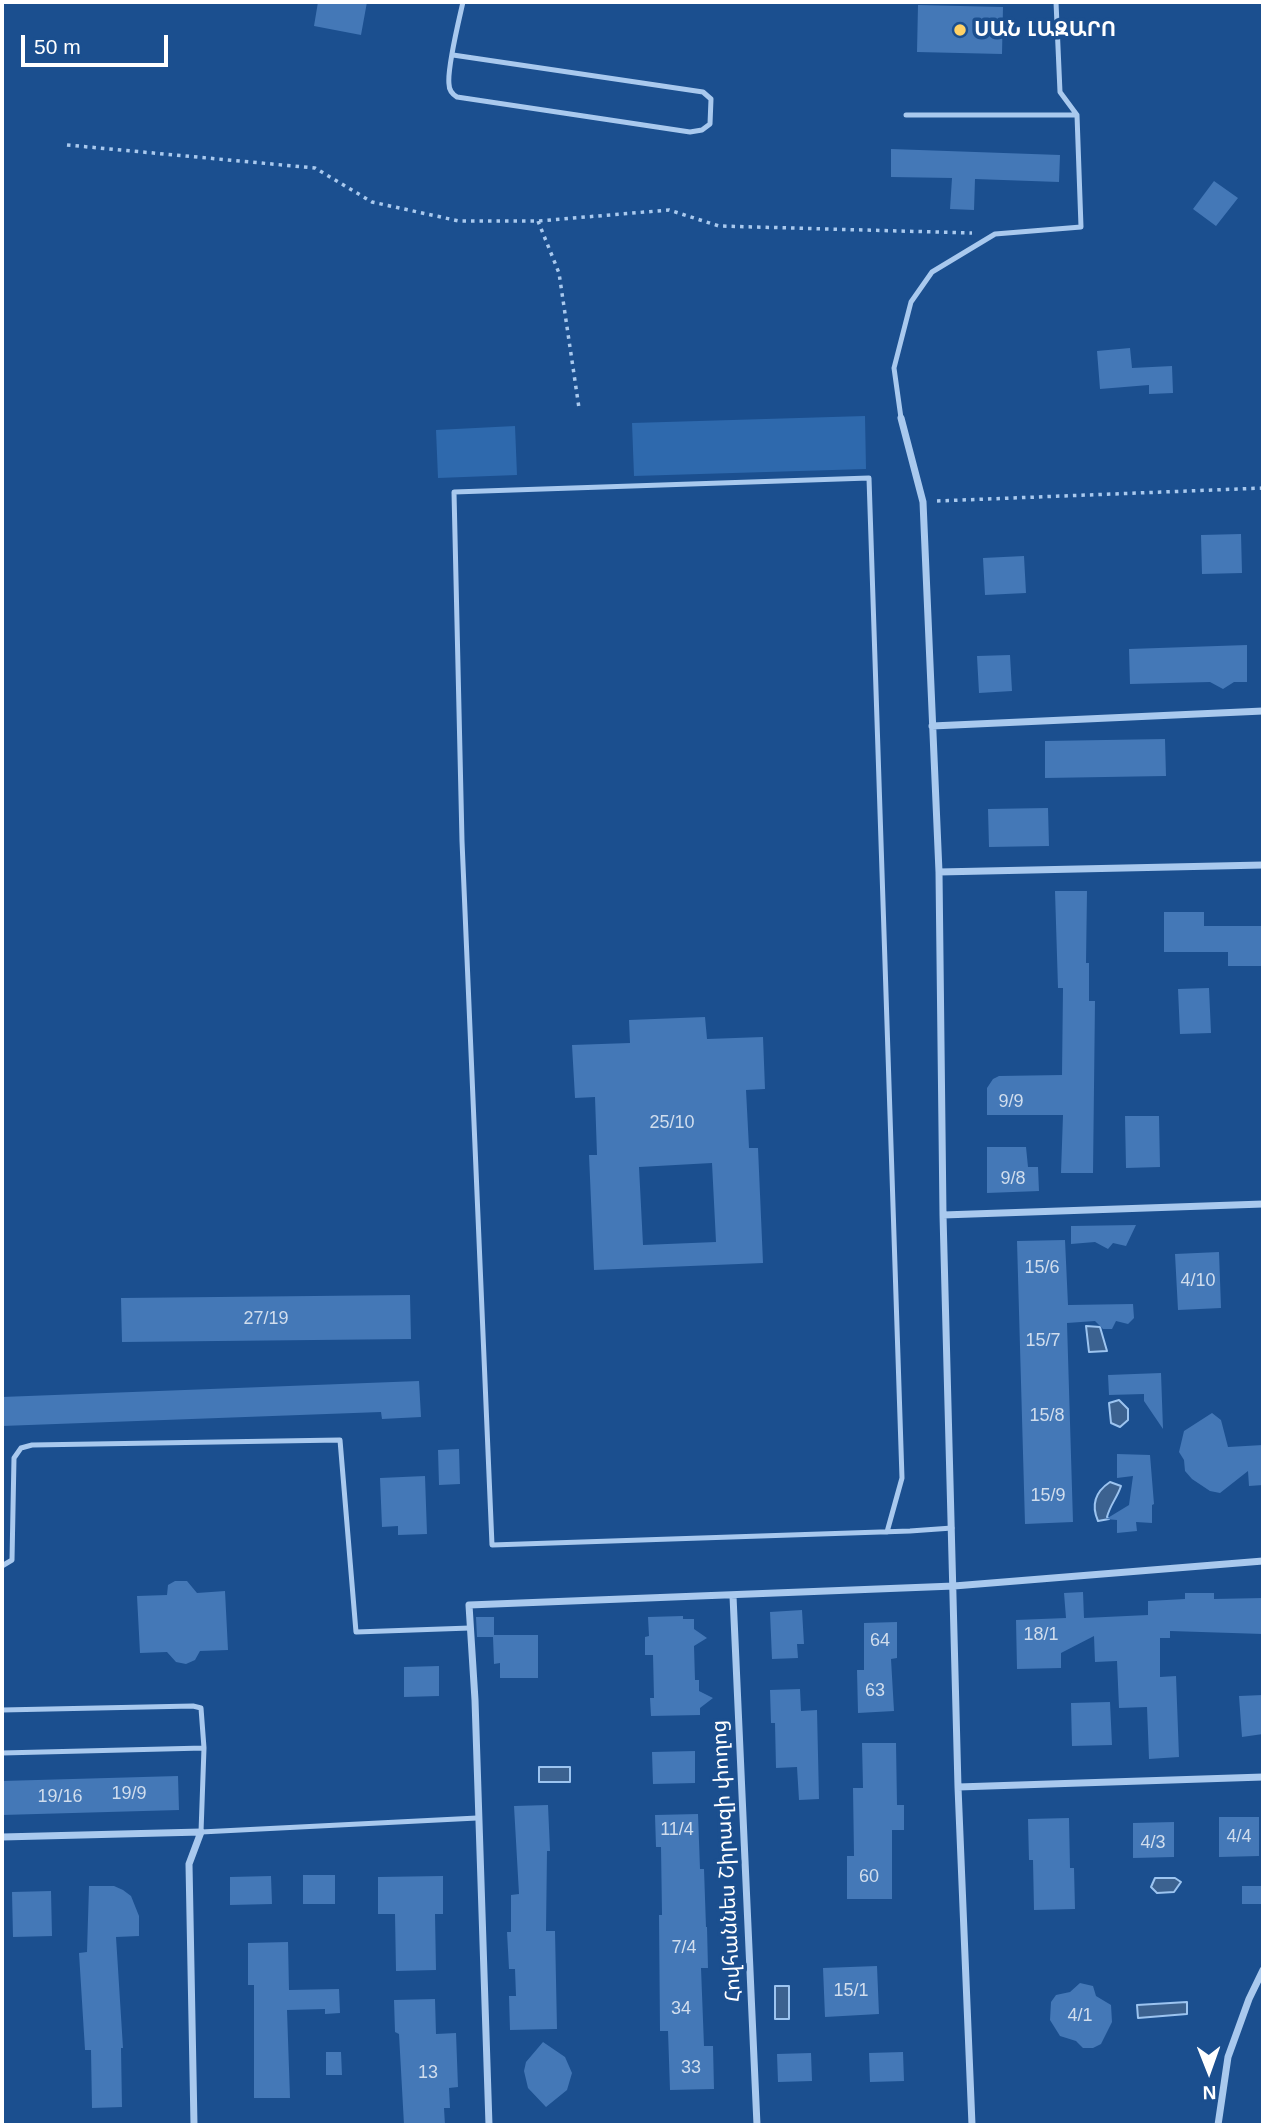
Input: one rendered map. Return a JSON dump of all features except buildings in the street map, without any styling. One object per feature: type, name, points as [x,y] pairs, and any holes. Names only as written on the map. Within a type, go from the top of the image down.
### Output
[{"type":"street","points":[[901,418],[923,502],[939,872],[943,1215],[958,1787],[972,2125]]},
{"type":"street","points":[[932,726],[1263,711]]},
{"type":"street","points":[[939,872],[1263,865]]},
{"type":"street","points":[[943,1215],[1263,1204]]},
{"type":"street","points":[[489,2125],[475,1700],[469,1605],[954,1586],[1263,1561]]},
{"type":"street","name":"Հովհաննես Շիրազի փողոց","points":[[733,1596],[757,2125]]},
{"type":"street","points":[[958,1787],[1263,1777]]},
{"type":"street","points":[[2,1837],[201,1832],[189,1864],[194,2125]]},
{"type":"street","points":[[1219,2125],[1231,2045],[1248,1999],[1263,1970]]},
{"type":"lane","points":[[453,55],[703,92],[711,99],[710,124],[702,130],[690,132],[582,118],[457,97],[453,95],[448,82],[453,55],[463,2]]},
{"type":"lane","points":[[901,418],[894,368],[911,302],[932,272],[995,234],[1081,227],[1077,115],[1060,92],[1056,2]]},
{"type":"lane","points":[[906,115],[1077,115]]},
{"type":"lane","points":[[887,1531],[902,1478],[869,478],[454,492],[462,841],[492,1545],[887,1531],[952,1528]]},
{"type":"lane","points":[[2,1566],[12,1560],[14,1458],[21,1448],[32,1445],[340,1440],[356,1632],[470,1628]]},
{"type":"lane","points":[[2,1710],[201,1708],[205,1748],[201,1832],[477,1818]]},
{"type":"lane","points":[[2,1753],[205,1748]]},
{"type":"path","points":[[67,145],[315,168],[372,202],[459,221],[538,221],[669,210],[719,226],[995,234]]},
{"type":"path","points":[[538,221],[559,273],[579,408]]},
{"type":"path","points":[[923,502],[1263,488]]},
{"type":"shaded area","points":[[865,416],[866,469],[634,476],[632,423]]},
{"type":"shaded area","points":[[515,426],[517,475],[438,478],[436,430]]},
{"type":"shaded area","points":[[1086,1326],[1100,1327],[1107,1351],[1089,1352]]},
{"type":"shaded area","points":[[1119,1400],[1128,1409],[1128,1420],[1120,1427],[1111,1423],[1109,1403]]},
{"type":"shaded area","points":[[1110,1482],[1121,1486],[1108,1513],[1109,1519],[1098,1521],[1096,1499]]},
{"type":"shaded area","points":[[539,1767],[570,1767],[570,1782],[539,1782]]},
{"type":"shaded area","points":[[1155,1878],[1175,1878],[1181,1882],[1174,1892],[1157,1893],[1151,1887]]},
{"type":"shaded area","points":[[775,1986],[789,1986],[789,2019],[775,2019]]},
{"type":"shaded area","points":[[1187,2002],[1187,2014],[1138,2018],[1137,2005]]},
{"type":"place","name":"ՍԱՆ ԼԱԶԱՐՈ","points":[[960,30]]}]
